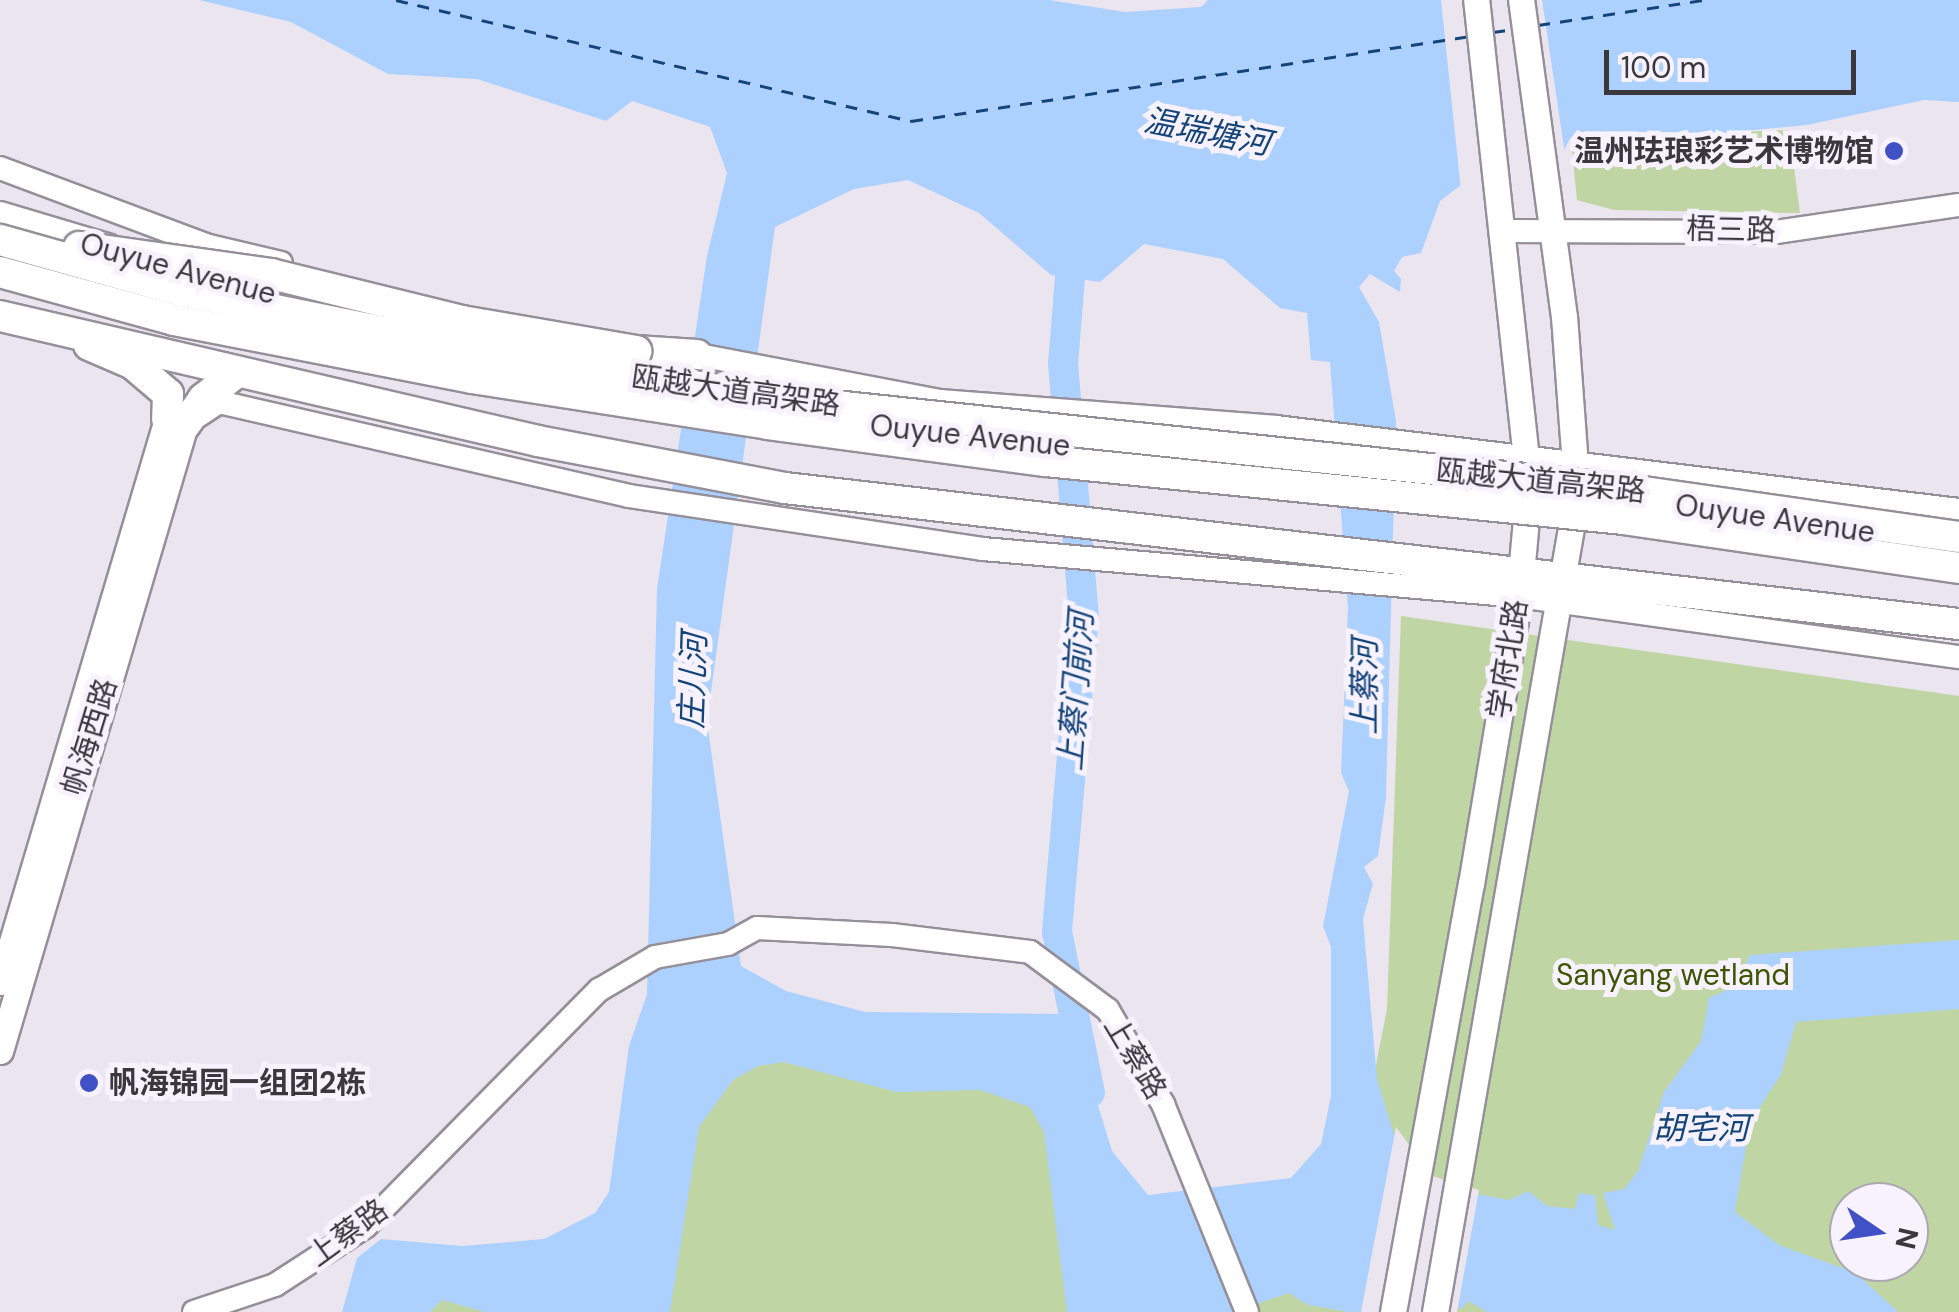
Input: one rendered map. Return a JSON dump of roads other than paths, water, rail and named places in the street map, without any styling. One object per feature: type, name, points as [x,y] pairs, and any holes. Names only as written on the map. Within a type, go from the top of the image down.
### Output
[{"type":"main road","name":"学府北路","points":[[1393,1312],[1520,585],[1528,473],[1476,0]]},
{"type":"main road","name":"学府北路","points":[[1435,1312],[1563,592],[1576,479],[1552,230],[1522,0]]},
{"type":"main road","name":"Ouyue Avenue","points":[[0,216],[277,296],[482,337],[690,390],[848,422],[1128,454],[1424,476],[1528,473],[1959,547]]},
{"type":"main road","points":[[0,239],[270,274],[462,321],[636,352],[697,355]]},
{"type":"main road","name":"瓯越大道高架路","points":[[0,239],[182,291],[477,351],[778,400],[1629,490],[1959,537]]},
{"type":"main road","name":"瓯越大道高架路","points":[[0,272],[174,320],[472,378],[750,421],[1046,461],[1624,519],[1959,568]]},
{"type":"main road","points":[[0,316],[236,372],[753,482],[1419,562],[1563,592],[1730,598],[1959,624]]},
{"type":"main road","points":[[0,316],[133,364],[168,394],[176,422],[236,372]]},
{"type":"main road","name":"帆海西路","points":[[0,982],[176,422]]},
{"type":"main road","name":"帆海西路","points":[[0,1051],[176,422]]},
{"type":"main road","points":[[1730,598],[1831,622],[1959,638]]},
{"type":"street","points":[[0,168],[209,246],[770,371],[941,401],[1276,428],[1528,473]]},
{"type":"street","name":"梧三路","points":[[1502,231],[1776,232],[1959,205]]},
{"type":"street","points":[[482,337],[565,325]]},
{"type":"street","points":[[176,422],[218,402],[676,503],[983,549],[1520,585]]},
{"type":"street","points":[[1576,479],[1959,510]]},
{"type":"street","points":[[1563,592],[1959,657]]},
{"type":"street","name":"上蔡路","points":[[194,1312],[274,1284],[366,1226],[598,990],[655,957],[728,944],[757,928],[892,935],[1030,952],[1108,1010],[1164,1104],[1246,1312]]},
{"type":"water","points":[[199,0],[1049,0],[1125,12],[1201,7],[1208,0],[1959,0],[1959,102],[1924,100],[1807,125],[1722,133],[1586,131],[1569,140],[1562,155],[1465,182],[1440,201],[1421,253],[1402,257],[1394,271],[1401,279],[1400,292],[1370,274],[1359,287],[1379,322],[1396,421],[1386,797],[1378,856],[1364,867],[1373,884],[1363,919],[1377,1079],[1395,1138],[1429,1180],[1449,1189],[1509,1200],[1528,1191],[1547,1206],[1575,1209],[1579,1193],[1595,1195],[1598,1225],[1615,1230],[1603,1193],[1624,1189],[1638,1171],[1664,1092],[1701,1041],[1709,998],[1737,985],[1750,955],[1959,940],[1959,1009],[1796,1022],[1781,1074],[1750,1123],[1735,1212],[1779,1245],[1829,1263],[1829,1282],[1866,1282],[1898,1312],[1487,1312],[1469,1301],[1462,1308],[1348,1312],[1308,1305],[1289,1293],[1234,1312],[1067,1312],[1044,1132],[1030,1107],[980,1090],[896,1092],[784,1062],[758,1066],[733,1080],[699,1127],[670,1312],[485,1312],[442,1300],[430,1312],[342,1312],[357,1258],[381,1239],[462,1246],[544,1239],[595,1213],[609,1192],[629,1046],[647,994],[657,589],[707,256],[727,173],[710,127],[632,101],[606,121],[477,79],[388,74],[291,22]],"holes":[[[908,180],[979,213],[1051,275],[1100,282],[1144,244],[1223,259],[1280,308],[1307,313],[1311,360],[1330,362],[1348,609],[1341,773],[1349,791],[1323,926],[1331,947],[1331,1096],[1321,1144],[1291,1178],[1148,1195],[1112,1151],[1070,1014],[865,1012],[786,991],[741,966],[707,721],[775,227],[854,189]]]},
{"type":"waterway","name":"上蔡门前河","points":[[1073,240],[1063,363],[1084,616],[1057,932],[1090,1093]]},
{"type":"place","name":"温州珐琅彩艺术博物馆","points":[[1894,151]]},
{"type":"place","name":"帆海锦园一组团2栋","points":[[89,1083]]},
{"type":"water label","name":"温瑞塘河","points":[[1207,132]]},
{"type":"water label","name":"庄儿河","points":[[693,681]]},
{"type":"water label","name":"上蔡河","points":[[1365,687]]},
{"type":"water label","name":"胡宅河","points":[[1701,1128]]},
{"type":"park label","name":"Sanyang wetland","points":[[1673,975]]}]
